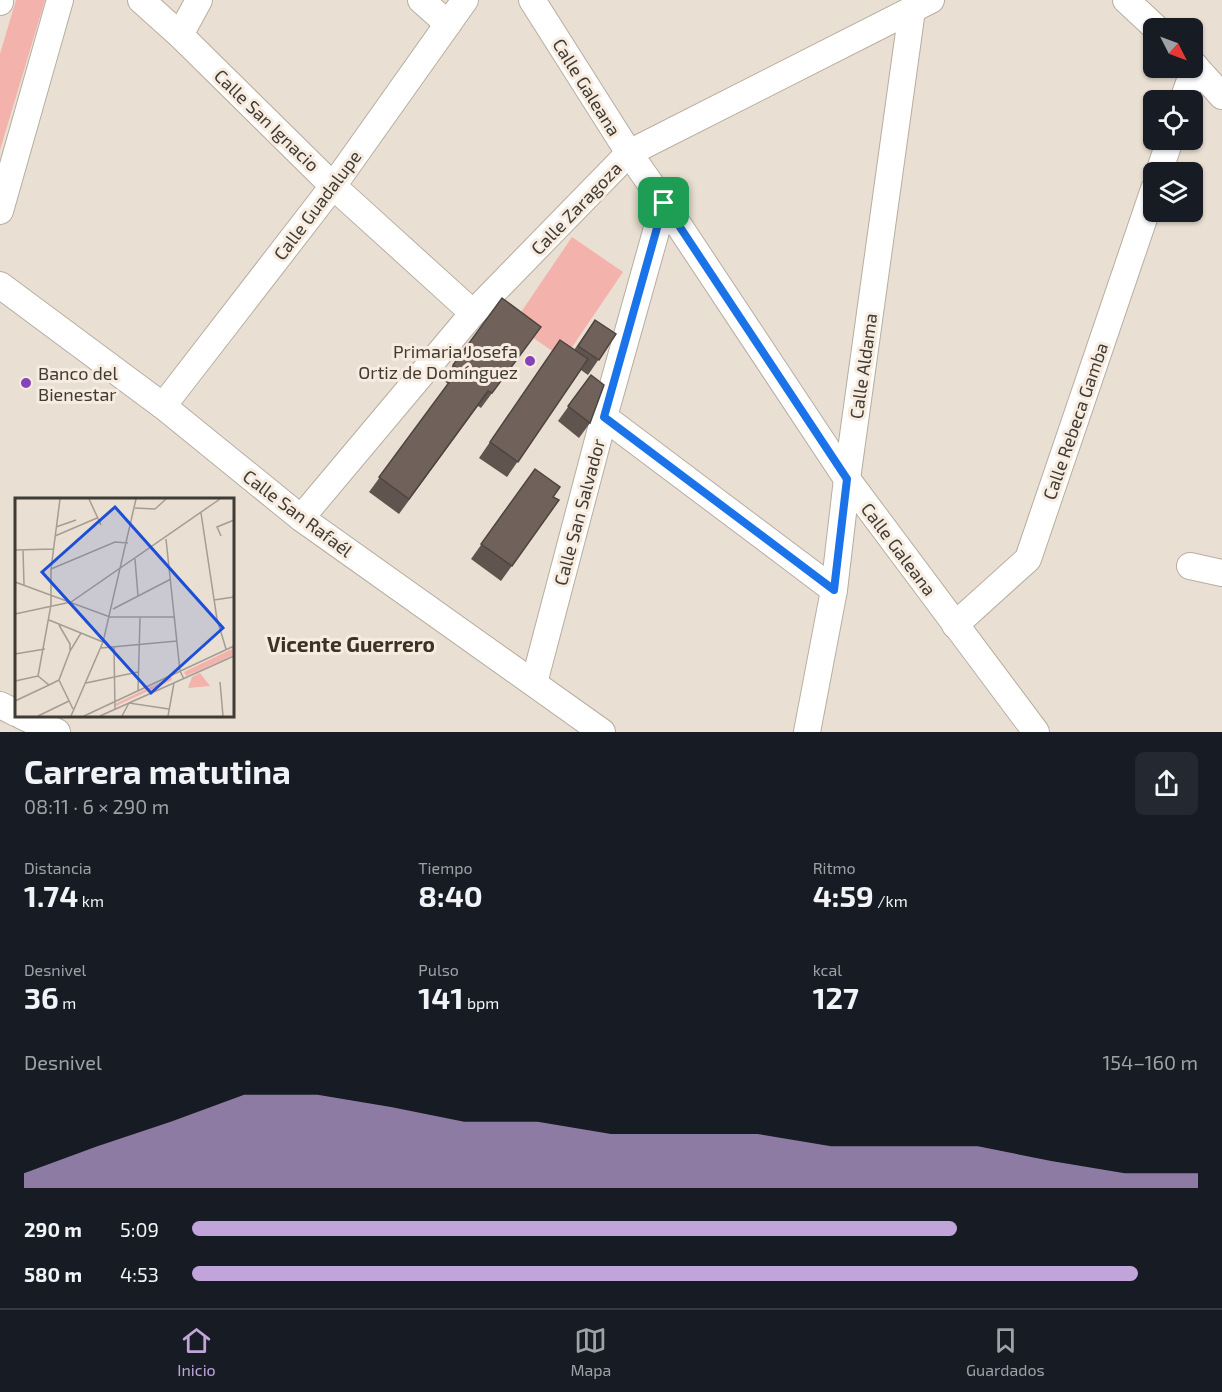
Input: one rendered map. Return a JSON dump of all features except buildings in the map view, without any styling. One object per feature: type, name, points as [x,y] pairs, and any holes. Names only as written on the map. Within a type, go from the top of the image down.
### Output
[{"type":"street","points":[[0,211],[60,0]]},
{"type":"street","name":"Calle San Ignacio","points":[[141,0],[180,35],[333,186],[473,313]]},
{"type":"street","points":[[180,35],[199,0]]},
{"type":"street","points":[[421,0],[447,24]]},
{"type":"street","name":"Calle Guadalupe","points":[[163,406],[333,186],[465,0]]},
{"type":"street","name":"Calle Galeana","points":[[532,0],[629,153],[847,479],[1036,732]]},
{"type":"street","points":[[1126,0],[1145,18]]},
{"type":"street","name":"Calle Zaragoza","points":[[301,518],[473,313],[629,153],[920,3]]},
{"type":"street","name":"Calle Aldama","points":[[807,732],[834,590],[847,479],[920,3]]},
{"type":"street","points":[[1203,75],[1222,96]]},
{"type":"street","name":"Calle San Salvador","points":[[534,683],[604,417],[664,203]]},
{"type":"street","name":"Calle Rebeca Gamba","points":[[956,625],[1028,559],[1143,221]]},
{"type":"street","name":"Calle San Rafaél","points":[[0,285],[163,406],[301,518],[602,732]]},
{"type":"street","points":[[604,417],[834,590]]},
{"type":"street","points":[[1190,566],[1222,573]]},
{"type":"street","points":[[0,705],[15,712]]},
{"type":"street","points":[[24,717],[57,732]]},
{"type":"shaded area","points":[[16,0],[45,0],[0,150],[0,54]]},
{"type":"shaded area","points":[[572,237],[623,272],[564,359],[513,324]]},
{"type":"place","name":"Primaria Josefa Ortiz de Domínguez","points":[[530,361]]},
{"type":"place","name":"Banco del Bienestar","points":[[26,383]]},
{"type":"district","name":"Vicente Guerrero","points":[[351,643]]},
{"type":"route","points":[[664,203],[847,479],[834,590],[604,417],[664,203]]}]
